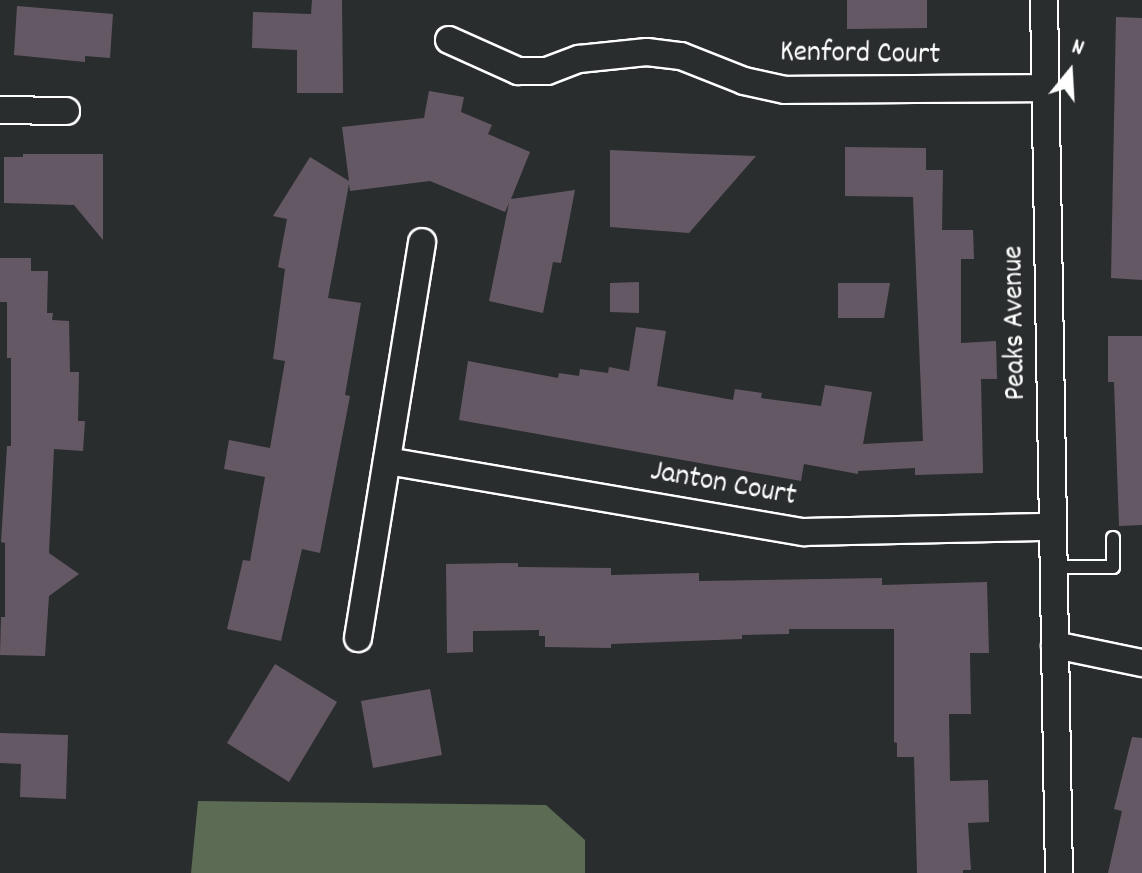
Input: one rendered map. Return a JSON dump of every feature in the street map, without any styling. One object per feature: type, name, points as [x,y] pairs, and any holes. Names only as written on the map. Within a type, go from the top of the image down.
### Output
[{"type":"street","name":"Peaks Avenue","points":[[1044,0],[1059,873]]},
{"type":"street","name":"Kenford Court","points":[[449,40],[518,71],[547,71],[579,59],[647,52],[681,56],[754,84],[785,90],[1045,88]]},
{"type":"street","points":[[0,110],[66,111]]},
{"type":"street","points":[[358,638],[422,242]]},
{"type":"street","name":"Janton Court","points":[[387,461],[804,532],[1052,527]]},
{"type":"street","points":[[1055,645],[1142,663]]},
{"type":"lane","points":[[1053,567],[1113,567],[1113,538]]},
{"type":"green space","points":[[198,801],[546,805],[585,840],[585,873],[191,873]]},
{"type":"building","points":[[312,0],[342,0],[343,93],[297,93],[297,50],[252,48],[253,12],[311,14]]},
{"type":"building","points":[[847,0],[927,0],[927,28],[847,29]]},
{"type":"building","points":[[17,6],[113,14],[110,58],[85,56],[85,62],[14,55]]},
{"type":"building","points":[[1116,17],[1142,18],[1142,280],[1111,278]]},
{"type":"building","points":[[429,91],[464,97],[461,112],[492,125],[488,134],[530,152],[511,199],[575,190],[561,263],[553,262],[543,313],[489,301],[509,203],[505,212],[430,181],[350,191],[349,184],[328,298],[361,303],[345,395],[350,396],[320,553],[302,549],[281,641],[227,629],[243,560],[250,561],[265,477],[224,469],[229,440],[270,448],[285,361],[273,359],[285,269],[278,267],[287,219],[273,216],[310,157],[349,181],[342,127],[424,118]]},
{"type":"building","points":[[845,147],[926,148],[926,170],[943,170],[942,230],[973,230],[974,259],[961,259],[961,343],[996,341],[997,379],[981,379],[983,473],[915,475],[915,468],[858,471],[858,474],[804,464],[801,481],[459,420],[468,361],[558,378],[559,373],[579,376],[580,369],[608,373],[609,367],[629,371],[636,327],[666,331],[657,386],[733,400],[735,389],[762,393],[761,398],[821,406],[825,385],[872,392],[863,444],[923,441],[913,197],[845,196]]},
{"type":"building","points":[[610,150],[756,156],[689,233],[610,227]]},
{"type":"building","points":[[23,154],[103,154],[103,240],[74,205],[4,203],[4,157],[23,157]]},
{"type":"building","points":[[0,258],[31,258],[31,271],[48,271],[47,313],[53,313],[52,320],[69,321],[70,372],[79,372],[78,421],[85,421],[83,451],[54,449],[49,553],[79,574],[49,596],[45,656],[0,655],[1,617],[5,617],[5,543],[1,542],[7,446],[11,446],[11,358],[7,358],[7,302],[0,302]]},
{"type":"building","points":[[639,282],[639,313],[610,312],[610,283]]},
{"type":"building","points":[[838,283],[890,283],[884,318],[838,318]]},
{"type":"building","points":[[1108,336],[1142,336],[1142,525],[1119,526],[1114,382],[1108,382]]},
{"type":"building","points":[[518,563],[518,567],[611,568],[611,575],[699,573],[699,581],[882,578],[882,585],[987,582],[989,653],[970,653],[971,714],[949,714],[950,781],[988,780],[989,822],[968,823],[971,870],[963,870],[963,873],[917,873],[914,757],[897,757],[897,743],[894,742],[894,629],[789,629],[789,634],[611,644],[611,648],[545,647],[545,636],[539,636],[539,630],[473,631],[473,652],[447,653],[446,564]]},
{"type":"building","points":[[275,664],[337,702],[289,782],[227,743]]},
{"type":"building","points":[[430,689],[442,755],[373,768],[361,701]]},
{"type":"building","points":[[0,733],[68,735],[66,799],[20,797],[21,764],[0,763]]},
{"type":"building","points":[[1132,737],[1142,738],[1142,873],[1108,873],[1122,811],[1114,809]]}]
